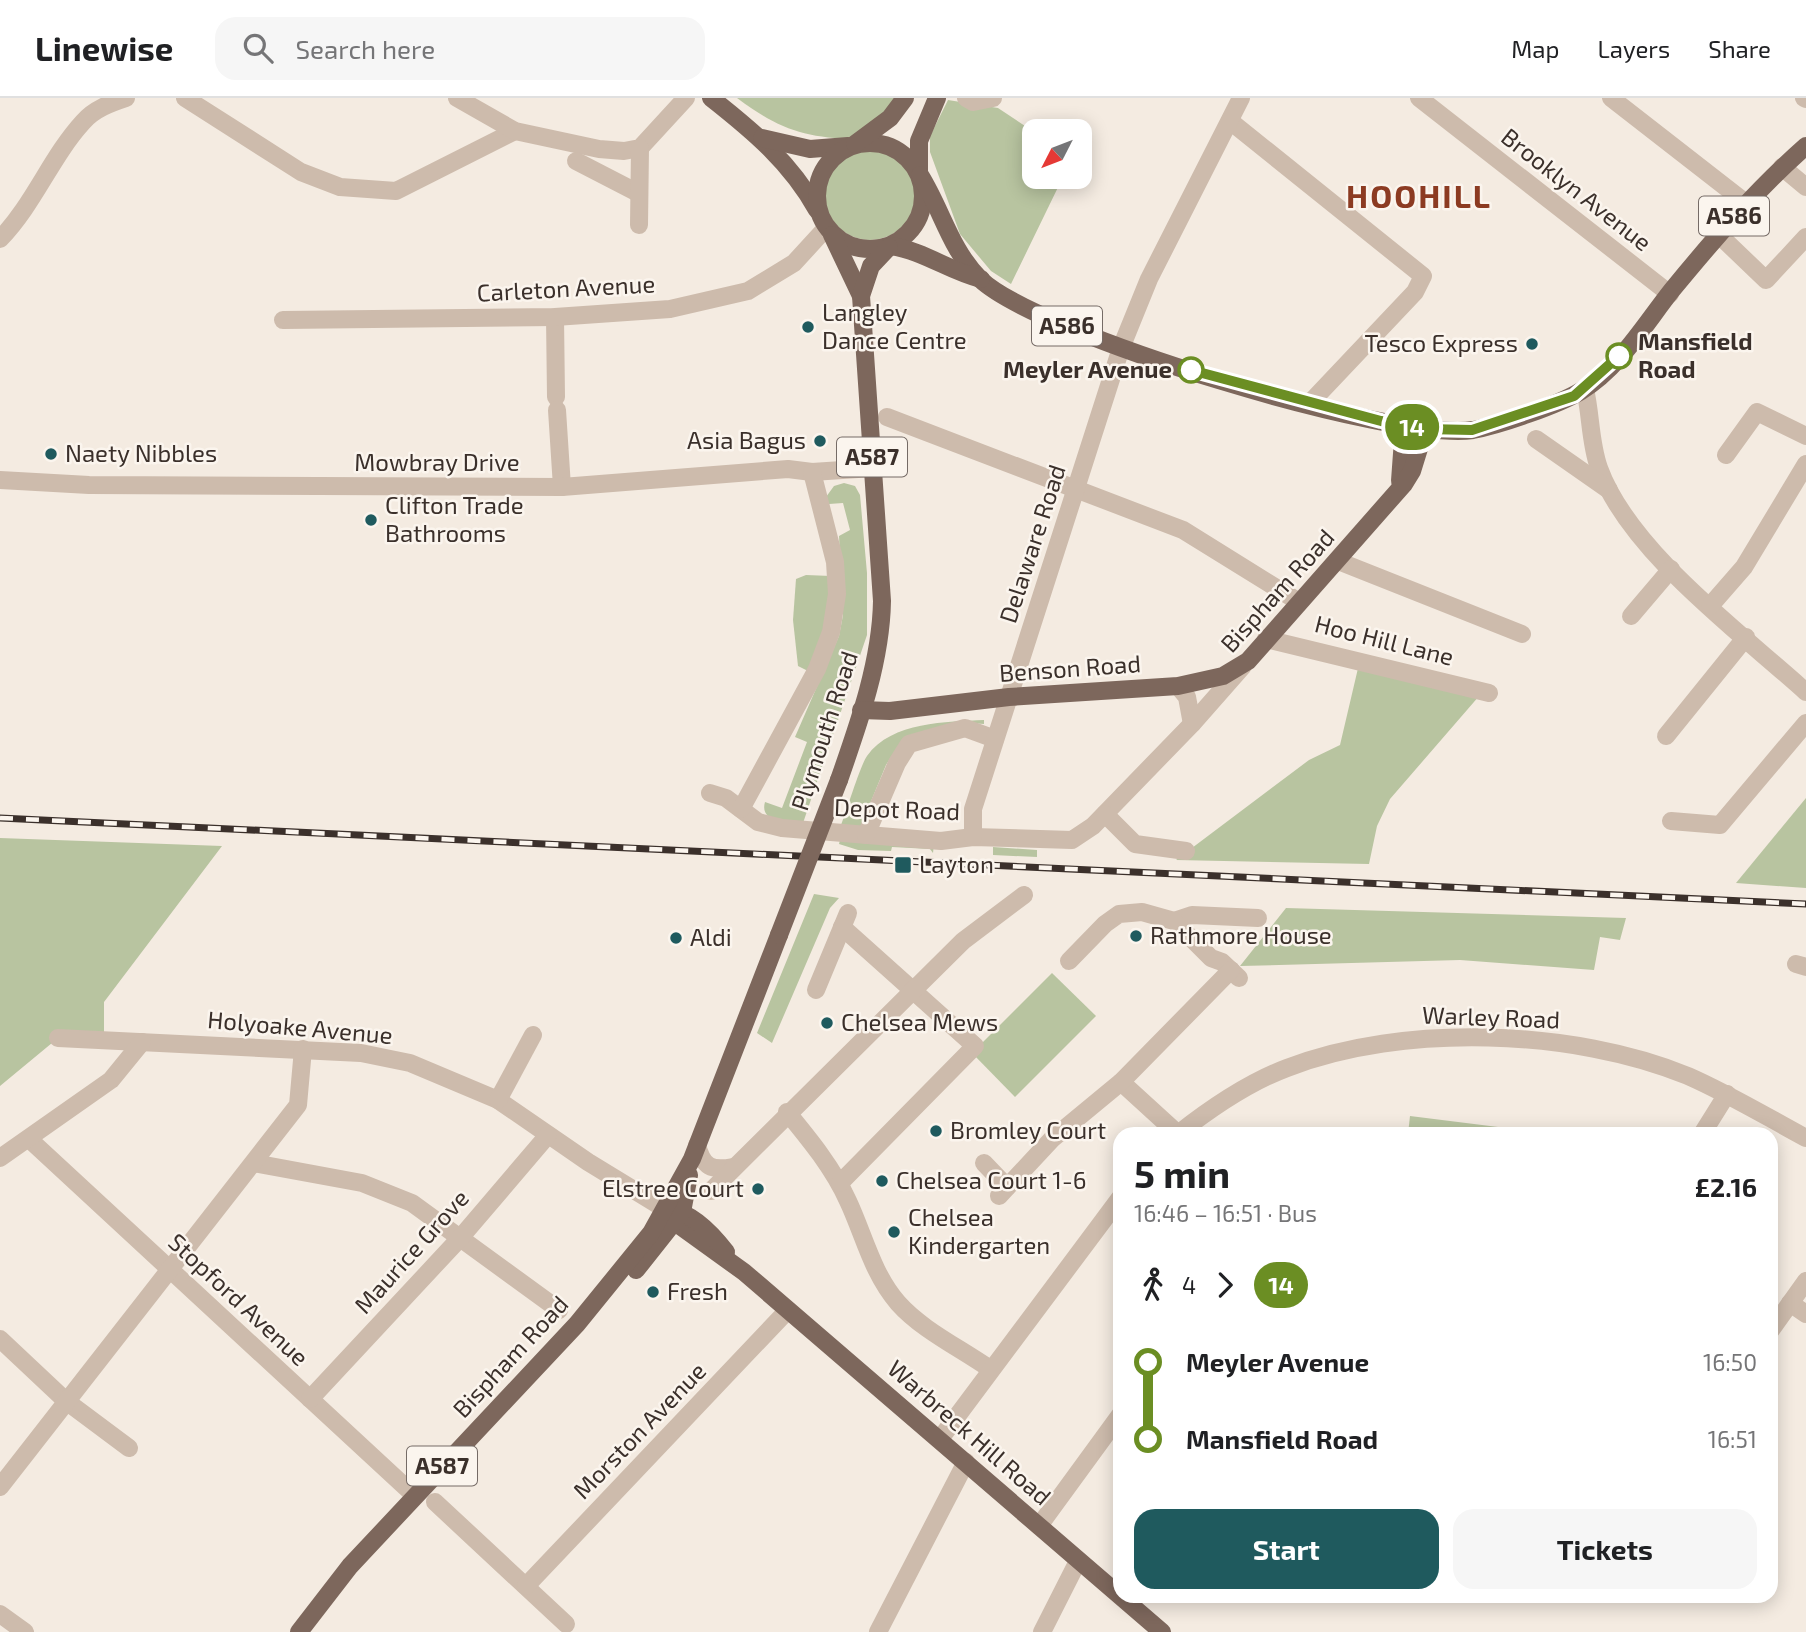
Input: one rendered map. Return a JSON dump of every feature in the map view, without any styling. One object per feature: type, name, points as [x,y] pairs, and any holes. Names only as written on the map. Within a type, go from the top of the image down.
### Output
[{"type":"main road","points":[[711,98],[762,138],[810,149],[853,144],[888,145],[906,156],[920,174]]},
{"type":"main road","points":[[905,98],[890,118],[853,144],[824,171],[819,189],[826,226],[862,248],[890,246],[911,229],[920,213],[919,141],[937,98]]},
{"type":"main road","name":"Plymouth Road","points":[[674,1215],[695,1152],[854,737],[878,645],[882,618],[860,296],[826,226],[796,177],[762,138]]},
{"type":"main road","name":"A586","points":[[920,174],[934,198],[953,244],[981,279],[1016,302],[1121,348],[1309,404],[1404,426],[1472,430],[1561,401],[1585,389],[1619,356],[1746,203],[1806,146]]},
{"type":"main road","name":"Plymouth Road","points":[[860,296],[874,261],[890,246]]},
{"type":"main road","name":"A586","points":[[890,246],[915,251],[959,274],[981,279]]},
{"type":"main road","points":[[1399,489],[1404,426]]},
{"type":"main road","name":"Bispham Road","points":[[1248,661],[1399,489],[1412,471],[1425,429]]},
{"type":"main road","name":"Benson Road","points":[[861,709],[890,711],[1009,697],[1178,686],[1223,676],[1248,661]]},
{"type":"main road","name":"Benson Road","points":[[854,737],[871,722],[890,711]]},
{"type":"main road","name":"Plymouth Road","points":[[674,1215],[686,1194],[695,1152]]},
{"type":"main road","points":[[686,1194],[701,1226]]},
{"type":"main road","name":"Bispham Road","points":[[303,1630],[351,1566],[414,1495],[593,1305],[651,1233],[674,1215]]},
{"type":"main road","name":"Warbreck Hill Road","points":[[674,1215],[701,1226],[744,1272]]},
{"type":"main road","name":"Warbreck Hill Road","points":[[674,1215],[967,1462],[1079,1561],[1113,1596]]},
{"type":"main road","name":"Warbreck Hill Road","points":[[1120,1603],[1142,1626],[1162,1632]]},
{"type":"street","points":[[0,239],[25,209],[84,121],[99,109],[126,98]]},
{"type":"street","points":[[185,98],[301,172],[340,187],[396,191],[515,131]]},
{"type":"street","points":[[457,98],[515,131],[599,149],[624,151],[640,148],[685,98]]},
{"type":"street","points":[[966,98],[973,102],[993,98]]},
{"type":"street","points":[[1121,348],[1149,279],[1241,98]]},
{"type":"street","name":"Brooklyn Avenue","points":[[1419,98],[1670,294]]},
{"type":"street","points":[[1611,98],[1746,203]]},
{"type":"street","points":[[1230,121],[1423,276],[1415,292],[1309,404]]},
{"type":"street","points":[[639,225],[640,148]]},
{"type":"street","points":[[576,161],[638,193]]},
{"type":"street","points":[[1783,167],[1806,187]]},
{"type":"street","name":"Carleton Avenue","points":[[283,320],[555,317],[670,309],[748,291],[794,263],[826,226]]},
{"type":"street","points":[[1718,234],[1766,280],[1806,237]]},
{"type":"street","points":[[555,317],[556,403],[562,487]]},
{"type":"street","name":"Delaware Road","points":[[973,837],[973,809],[1121,348]]},
{"type":"street","points":[[1585,389],[1595,454],[1609,490],[1643,537],[1671,569],[1806,692]]},
{"type":"street","points":[[1726,455],[1758,412],[1806,436]]},
{"type":"street","points":[[887,417],[1183,530],[1299,602]]},
{"type":"street","points":[[1536,439],[1609,490]]},
{"type":"street","points":[[1710,606],[1744,567],[1806,464]]},
{"type":"street","name":"Mowbray Drive","points":[[0,480],[114,486],[562,487],[789,469],[811,472],[873,468]]},
{"type":"street","name":"Plymouth Road","points":[[741,809],[817,669],[834,616],[837,594],[833,546],[811,472]]},
{"type":"street","points":[[1338,561],[1522,634]]},
{"type":"street","points":[[1632,616],[1671,569]]},
{"type":"street","points":[[1666,736],[1746,638]]},
{"type":"street","name":"Hoo Hill Lane","points":[[1266,639],[1489,693]]},
{"type":"street","name":"Bispham Road","points":[[1051,841],[1077,838],[1105,814],[1192,724],[1248,661]]},
{"type":"street","points":[[1178,686],[1187,697],[1192,724]]},
{"type":"street","points":[[1671,821],[1720,825],[1806,723]]},
{"type":"street","points":[[866,835],[897,763],[909,744],[965,728],[995,739]]},
{"type":"street","name":"Depot Road","points":[[710,793],[726,798],[758,822],[782,828],[941,841],[973,837],[1051,841]]},
{"type":"street","points":[[1105,814],[1135,844],[1186,851]]},
{"type":"street","points":[[711,1191],[787,1112],[963,941],[1024,895]]},
{"type":"street","points":[[984,1163],[1003,1191],[1071,1121],[1121,1082],[1235,974],[1222,962],[1211,958],[1174,921],[1156,913],[1129,911],[1111,930],[1069,961]]},
{"type":"street","points":[[1174,921],[1192,915],[1258,918]]},
{"type":"street","points":[[816,990],[845,920],[912,991],[975,1046],[840,1183]]},
{"type":"street","points":[[498,1100],[533,1035]]},
{"type":"street","name":"Holyoake Avenue","points":[[58,1038],[363,1053],[409,1062],[498,1100],[674,1215]]},
{"type":"street","name":"Warley Road","points":[[1187,1127],[1211,1108],[1284,1069],[1371,1044],[1439,1038],[1566,1045],[1616,1053],[1687,1076],[1727,1094],[1806,1138]]},
{"type":"street","points":[[0,1158],[111,1080],[142,1042]]},
{"type":"street","points":[[0,1487],[298,1105],[303,1049]]},
{"type":"street","points":[[1121,1082],[1170,1127]]},
{"type":"street","points":[[1706,1127],[1727,1094]]},
{"type":"street","points":[[787,1112],[818,1150],[840,1183],[875,1268],[892,1295],[912,1316],[990,1368]]},
{"type":"street","name":"Maurice Grove","points":[[310,1399],[461,1237],[548,1135]]},
{"type":"street","name":"Stopford Avenue","points":[[29,1139],[414,1495]]},
{"type":"street","points":[[695,1152],[708,1167],[716,1170],[733,1167]]},
{"type":"street","points":[[254,1163],[362,1183],[412,1203],[559,1310]]},
{"type":"street","points":[[940,1439],[990,1368],[1113,1207]]},
{"type":"street","points":[[1778,1320],[1806,1281]]},
{"type":"street","points":[[1790,1303],[1806,1314]]},
{"type":"street","name":"Morston Avenue","points":[[526,1586],[788,1310]]},
{"type":"street","points":[[0,1339],[66,1401],[129,1448]]},
{"type":"street","points":[[1039,1526],[1113,1425]]},
{"type":"street","points":[[878,1632],[967,1462]]},
{"type":"street","points":[[435,1502],[566,1624]]},
{"type":"street","points":[[1042,1632],[1079,1561]]},
{"type":"street","points":[[0,1614],[24,1632]]},
{"type":"green space","points":[[737,98],[905,98],[856,139],[821,137],[793,130],[766,117]]},
{"type":"green space","points":[[948,100],[998,108],[1022,124],[1022,189],[1057,189],[1011,284],[991,271],[960,234],[930,152],[930,136]]},
{"type":"green space","points":[[870,150],[887,153],[902,163],[912,178],[915,195],[912,212],[902,227],[887,237],[870,240],[853,237],[838,227],[828,212],[825,195],[828,178],[838,163],[853,153]]},
{"type":"green space","points":[[844,483],[855,486],[860,495],[867,573],[867,635],[802,826],[770,818],[764,809],[765,802],[782,808],[807,742],[795,737],[839,636],[843,615],[839,536],[850,530],[843,503],[829,504],[826,497],[834,486]]},
{"type":"green space","points":[[806,575],[831,576],[827,628],[808,671],[798,666],[793,620],[796,579]]},
{"type":"green space","points":[[1359,664],[1480,695],[1390,799],[1377,826],[1369,864],[1176,860],[1309,760],[1340,745]]},
{"type":"green space","points":[[984,720],[984,724],[971,723],[898,746],[886,765],[860,828],[840,828],[864,761],[878,744],[905,730],[921,726]]},
{"type":"green space","points":[[1806,798],[1806,888],[1736,883]]},
{"type":"green space","points":[[0,838],[222,846],[104,1002],[104,1039],[58,1038],[0,1086]]},
{"type":"green space","points":[[840,840],[934,844],[933,853],[930,849],[892,847],[891,851],[858,850],[839,844]]},
{"type":"green space","points":[[993,847],[1037,850],[1037,857],[993,855]]},
{"type":"green space","points":[[814,894],[839,898],[830,908],[772,1043],[757,1033]]},
{"type":"green space","points":[[1286,908],[1626,918],[1620,940],[1600,937],[1594,970],[1460,960],[1240,966]]},
{"type":"green space","points":[[1052,973],[1096,1016],[1015,1097],[972,1053]]},
{"type":"green space","points":[[1410,1116],[1497,1127],[1409,1127]]},
{"type":"railway","points":[[0,818],[1806,904]]},
{"type":"bus line","name":"14","points":[[1191,370],[1309,404],[1381,421],[1425,429],[1472,430],[1574,396],[1608,369],[1619,356]]},
{"type":"place","name":"Langley Dance Centre","points":[[808,327]]},
{"type":"place","name":"Tesco Express","points":[[1532,344]]},
{"type":"place","name":"Mansfield Road","points":[[1619,356]]},
{"type":"place","name":"Meyler Avenue","points":[[1191,370]]},
{"type":"place","name":"Asia Bagus","points":[[820,441]]},
{"type":"place","name":"Naety Nibbles","points":[[51,454]]},
{"type":"place","name":"Clifton Trade Bathrooms","points":[[371,520]]},
{"type":"place","name":"Layton","points":[[903,865]]},
{"type":"place","name":"Rathmore House","points":[[1136,936]]},
{"type":"place","name":"Aldi","points":[[676,938]]},
{"type":"place","name":"Chelsea Mews","points":[[827,1023]]},
{"type":"place","name":"Bromley Court","points":[[936,1131]]},
{"type":"place","name":"Chelsea Court 1-6","points":[[882,1181]]},
{"type":"place","name":"Elstree Court","points":[[758,1189]]},
{"type":"place","name":"Chelsea Kindergarten","points":[[894,1232]]},
{"type":"place","name":"Fresh","points":[[653,1292]]},
{"type":"district","name":"HOOHILL","points":[[1419,197]]}]
